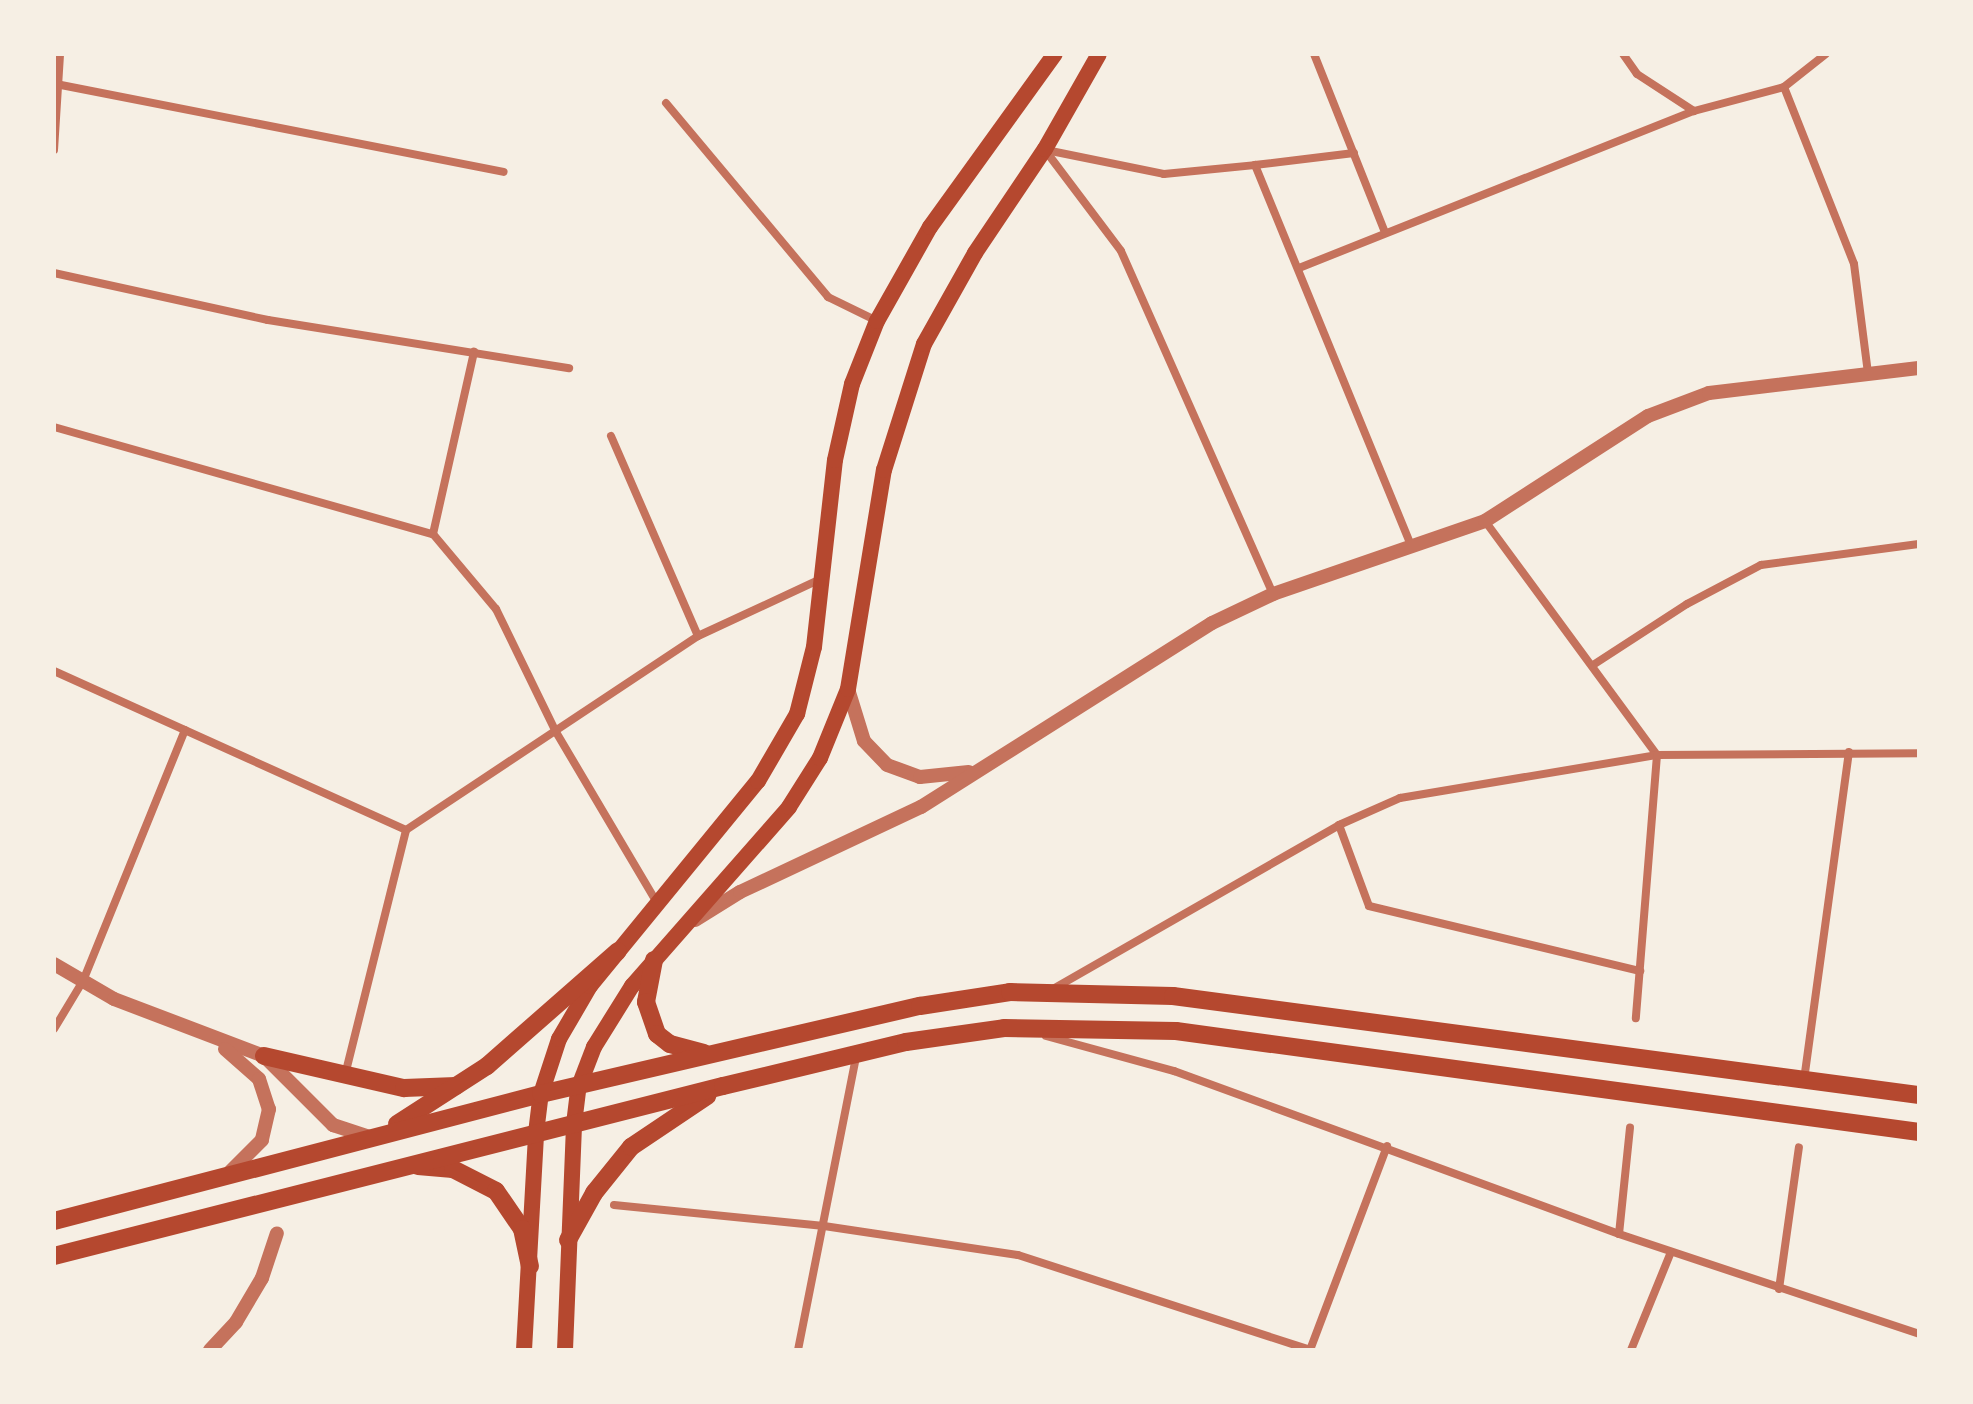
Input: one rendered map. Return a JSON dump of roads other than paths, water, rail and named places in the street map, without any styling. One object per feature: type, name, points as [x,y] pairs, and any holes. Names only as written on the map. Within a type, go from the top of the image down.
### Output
[{"type":"main road","points":[[524,1350],[536,1133],[541,1094],[572,1013],[618,951],[758,781],[797,714],[809,680],[835,460],[852,384],[877,321],[930,227],[1055,54]]},
{"type":"main road","points":[[565,1350],[574,1124],[579,1086],[610,1016],[677,933],[789,807],[820,758],[848,689],[884,470],[901,405],[924,344],[975,253],[1045,149],[1099,54]]},
{"type":"main road","points":[[371,1137],[459,1085],[618,951]]},
{"type":"main road","points":[[654,960],[646,1002],[657,1034],[680,1048],[715,1054]]},
{"type":"main road","points":[[54,1221],[541,1094],[920,1006],[1049,991],[1173,996],[1919,1095]]},
{"type":"main road","points":[[54,1256],[395,1166],[723,1086],[857,1054],[1004,1028],[1176,1031],[1919,1132]]},
{"type":"main road","points":[[264,1056],[404,1088],[459,1085]]},
{"type":"main road","points":[[568,1240],[594,1193],[631,1147],[723,1086]]},
{"type":"main road","points":[[395,1166],[453,1169],[492,1187],[522,1229],[530,1266]]},
{"type":"street","points":[[54,150],[61,85],[60,54]]},
{"type":"street","points":[[1314,54],[1385,232]]},
{"type":"street","points":[[1623,54],[1637,74],[1694,111]]},
{"type":"street","points":[[1299,268],[1694,111],[1784,87],[1826,54]]},
{"type":"street","points":[[61,85],[504,172]]},
{"type":"street","points":[[1784,87],[1854,264],[1868,374]]},
{"type":"street","points":[[666,103],[828,297],[877,321]]},
{"type":"street","points":[[1045,149],[1164,174],[1354,153]]},
{"type":"street","points":[[1045,149],[1121,251],[1273,594]]},
{"type":"street","points":[[1255,165],[1412,548]]},
{"type":"street","points":[[54,273],[268,320],[569,368]]},
{"type":"street","points":[[433,534],[474,352]]},
{"type":"street","points":[[677,933],[740,892],[921,807],[1212,623],[1273,594],[1485,521],[1648,416],[1709,393],[1919,368]]},
{"type":"street","points":[[54,427],[433,534],[496,609],[556,732],[658,905]]},
{"type":"street","points":[[611,436],[698,636]]},
{"type":"street","points":[[1485,521],[1657,755],[1636,1018]]},
{"type":"street","points":[[1593,665],[1687,604],[1761,565],[1919,544]]},
{"type":"street","points":[[345,1076],[406,830],[698,636],[823,578]]},
{"type":"street","points":[[54,671],[406,830]]},
{"type":"street","points":[[848,689],[864,741],[887,765],[920,777],[973,772]]},
{"type":"street","points":[[54,1029],[83,981],[185,730]]},
{"type":"street","points":[[1804,1080],[1849,752]]},
{"type":"street","points":[[1049,991],[1339,825],[1400,798],[1657,755],[1919,753]]},
{"type":"street","points":[[1339,825],[1369,906],[1640,971]]},
{"type":"street","points":[[54,964],[83,981],[211,1040],[264,1056],[333,1125],[371,1137]]},
{"type":"street","points":[[1004,1028],[1074,1041],[1161,1067],[1387,1146],[1619,1234],[1919,1334]]},
{"type":"street","points":[[211,1040],[250,1068],[269,1109],[262,1140],[226,1174]]},
{"type":"street","points":[[798,1350],[857,1054]]},
{"type":"street","points":[[1619,1234],[1630,1128]]},
{"type":"street","points":[[614,1205],[824,1226],[1018,1255],[1310,1350],[1387,1146]]},
{"type":"street","points":[[1779,1289],[1799,1147]]},
{"type":"street","points":[[210,1350],[243,1311],[262,1278],[277,1233]]},
{"type":"street","points":[[1631,1350],[1671,1252]]}]
